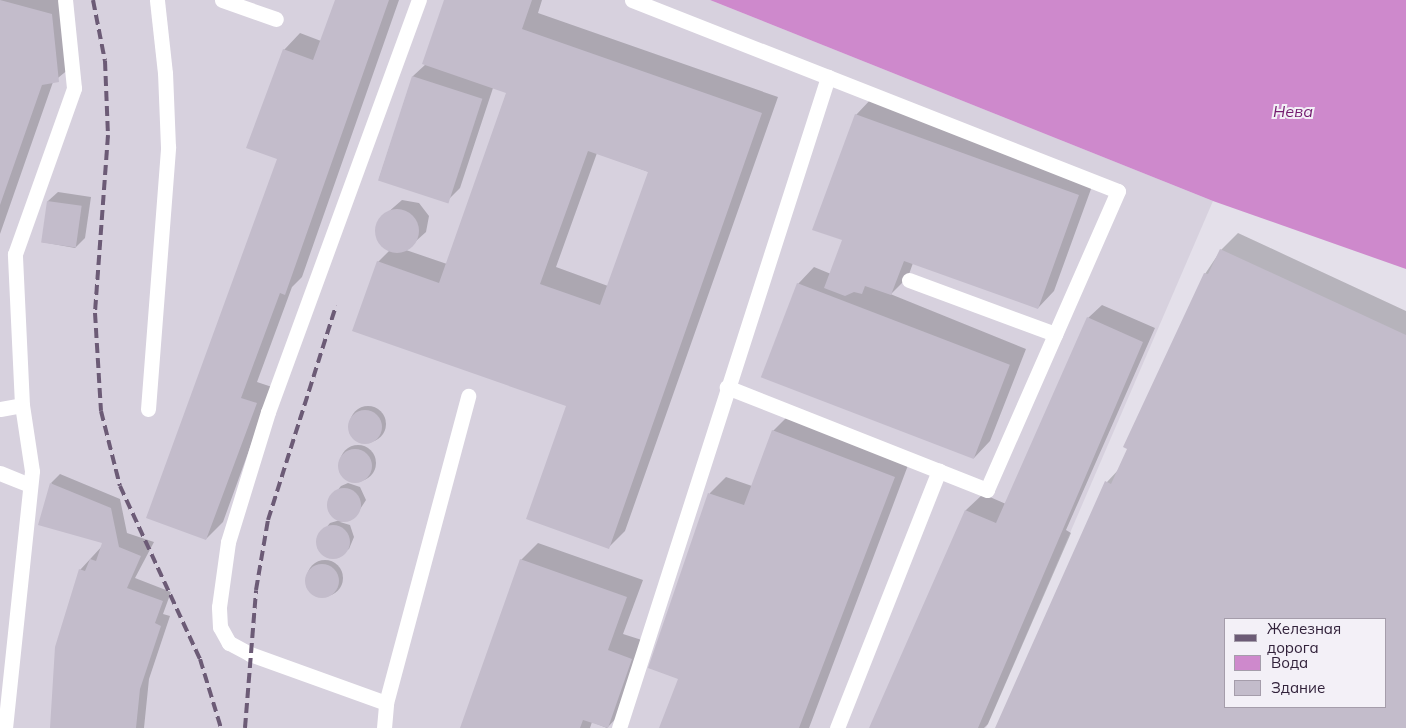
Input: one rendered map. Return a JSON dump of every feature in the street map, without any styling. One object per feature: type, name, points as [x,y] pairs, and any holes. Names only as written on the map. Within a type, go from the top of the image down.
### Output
[{"type":"lane","points":[[4,725],[28,485],[32,471],[22,405],[15,254],[74,88],[65,0]]},
{"type":"lane","points":[[148,409],[168,147],[165,73],[157,0]]},
{"type":"lane","points":[[222,0],[276,19]]},
{"type":"lane","points":[[386,703],[250,654],[229,643],[220,627],[219,607],[228,542],[268,412],[419,0]]},
{"type":"lane","points":[[632,0],[1118,191],[987,490],[727,387]]},
{"type":"lane","points":[[619,728],[828,77]]},
{"type":"lane","points":[[909,280],[1055,334]]},
{"type":"lane","points":[[384,728],[386,703],[468,396]]},
{"type":"lane","points":[[0,409],[22,405]]},
{"type":"lane","points":[[837,728],[938,470]]},
{"type":"lane","points":[[0,473],[28,485]]},
{"type":"shaded area","points":[[0,0],[710,0],[1213,201],[986,728],[0,728]]},
{"type":"water","name":"Нева","points":[[710,0],[1406,0],[1406,269],[1213,201]]},
{"type":"building","points":[[0,0],[52,14],[59,82],[42,85],[0,205]]},
{"type":"building","points":[[335,0],[389,0],[285,295],[280,293],[241,398],[257,403],[206,540],[146,518],[277,159],[246,148],[283,49],[313,60]]},
{"type":"building","points":[[444,0],[532,0],[522,29],[762,113],[609,549],[526,519],[566,406],[352,331],[377,261],[439,283],[506,93],[422,64]],"holes":[[[588,151],[648,172],[600,305],[540,284]]]},
{"type":"building","points":[[412,76],[482,99],[448,203],[378,181]]},
{"type":"building","points":[[855,114],[1079,195],[1038,309],[904,261],[891,295],[865,286],[862,294],[854,292],[845,296],[824,288],[842,240],[812,230]]},
{"type":"building","points":[[47,201],[82,206],[76,247],[41,243]]},
{"type":"building","points":[[401,209],[413,215],[418,222],[418,240],[413,247],[406,252],[393,253],[385,250],[378,243],[375,227],[378,219],[385,212]]},
{"type":"building","points":[[1220,249],[1406,335],[1406,728],[995,728],[1105,481],[1111,484],[1127,449],[1123,447],[1204,273],[1208,274]]},
{"type":"building","points":[[797,283],[1010,365],[974,459],[761,377]]},
{"type":"building","points":[[1087,317],[1143,342],[978,728],[869,728],[965,510],[996,523]]},
{"type":"building","points":[[365,410],[372,411],[377,415],[381,420],[381,434],[377,439],[372,443],[365,444],[358,443],[353,439],[349,434],[348,427],[349,420],[353,415],[358,411]]},
{"type":"building","points":[[772,430],[895,477],[799,728],[659,728],[678,679],[648,668],[708,493],[744,505]]},
{"type":"building","points":[[355,449],[362,450],[367,454],[371,459],[371,473],[367,478],[362,482],[355,483],[348,482],[343,478],[339,473],[338,466],[339,459],[343,454],[348,450]]},
{"type":"building","points":[[50,483],[111,508],[119,547],[141,556],[127,588],[163,601],[155,623],[161,626],[140,689],[136,728],[50,728],[55,647],[79,569],[85,571],[90,559],[96,561],[102,543],[38,525]]},
{"type":"building","points":[[344,488],[351,489],[356,493],[360,498],[360,512],[356,517],[351,521],[344,522],[337,521],[332,517],[328,512],[327,505],[328,498],[332,493],[337,489]]},
{"type":"building","points":[[333,525],[340,526],[345,530],[349,535],[349,549],[345,554],[340,558],[333,559],[326,558],[321,554],[317,549],[316,542],[317,535],[321,530],[326,526]]},
{"type":"building","points":[[520,559],[627,597],[608,650],[632,659],[608,728],[583,720],[580,728],[460,728]]},
{"type":"building","points":[[322,564],[329,565],[334,569],[338,574],[338,588],[334,593],[329,597],[322,598],[315,597],[310,593],[306,588],[305,581],[306,574],[310,569],[315,565]]},
{"type":"railway","points":[[93,0],[105,61],[108,135],[95,313],[101,411],[120,486],[200,659],[221,728]]},
{"type":"railway","points":[[245,728],[256,590],[268,520],[336,305]]}]
